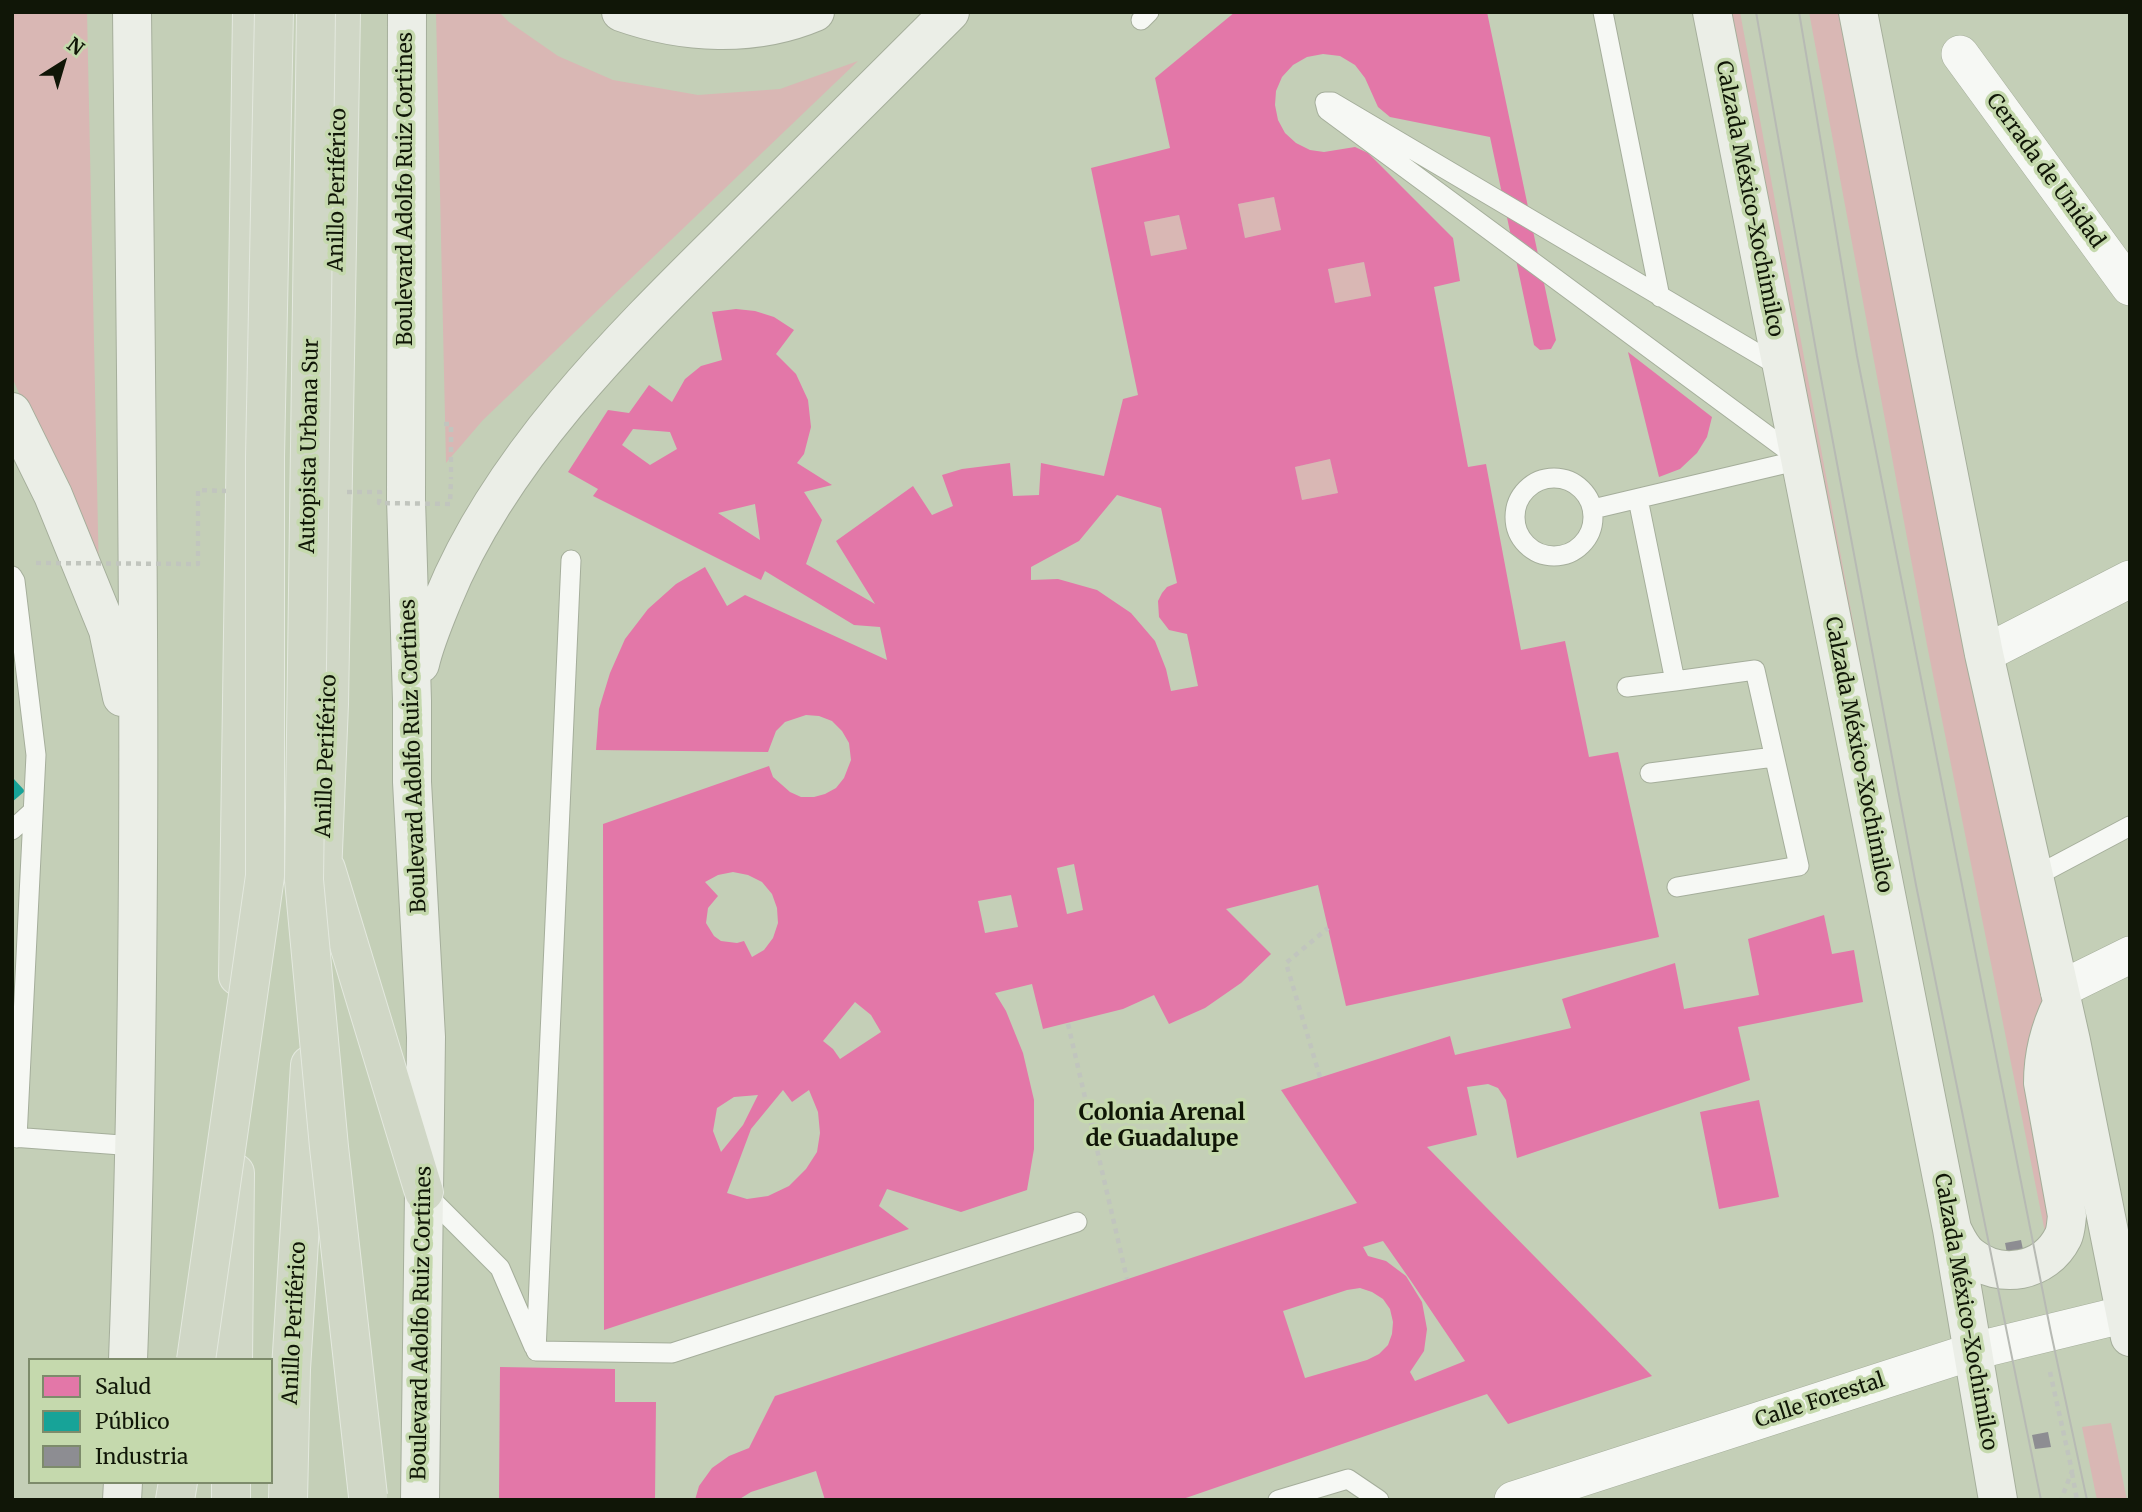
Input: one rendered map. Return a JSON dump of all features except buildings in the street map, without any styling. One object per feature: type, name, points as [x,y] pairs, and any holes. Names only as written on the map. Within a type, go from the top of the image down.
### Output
[{"type":"highway","points":[[233,1358],[252,12]]},
{"type":"highway","name":"Autopista Urbana Sur","points":[[196,1358],[265,876],[265,457],[274,12]]},
{"type":"highway","name":"Autopista Urbana Sur","points":[[314,870],[316,12]]},
{"type":"highway","name":"Anillo Periférico","points":[[288,1500],[291,1369],[314,870],[329,690],[341,12]]},
{"type":"highway","points":[[314,870],[424,1192]]},
{"type":"highway","points":[[314,870],[330,1147],[368,1500]]},
{"type":"main road","points":[[128,1358],[135,1146],[139,574],[132,12]]},
{"type":"main road","name":"Boulevard Adolfo Ruiz Cortines","points":[[407,12],[406,499],[412,782],[426,1037],[420,1500]]},
{"type":"main road","points":[[621,12],[643,20],[711,31],[776,24],[816,12]]},
{"type":"main road","points":[[412,701],[425,642],[451,580],[496,495],[631,329],[950,12]]},
{"type":"main road","name":"Calzada México-Xochimilco","points":[[1712,12],[1952,1229],[1998,1500]]},
{"type":"main road","points":[[1864,15],[1984,654],[2061,997],[2128,1322]]},
{"type":"main road","points":[[12,412],[53,495],[108,630],[137,769]]},
{"type":"main road","points":[[1952,1229],[1959,1244],[1970,1256],[1996,1270],[2017,1271],[2030,1268],[2053,1250],[2064,1236],[2067,1216],[2043,1083],[2043,1063],[2061,997]]},
{"type":"street","name":"Cerrada de Unidad","points":[[1960,54],[2130,287]]},
{"type":"street","points":[[1984,654],[2130,579]]},
{"type":"street","points":[[2061,997],[2130,955]]},
{"type":"street","name":"Calle Forestal","points":[[1513,1500],[1974,1351],[2042,1335],[2128,1322]]},
{"type":"lane","points":[[1603,12],[1660,297]]},
{"type":"lane","points":[[1782,369],[1332,102],[1325,102],[1327,110],[1800,460]]},
{"type":"lane","points":[[1593,509],[1800,460]]},
{"type":"lane","points":[[1546,478],[1571,481],[1589,498],[1593,509],[1593,524],[1589,536],[1580,547],[1569,554],[1555,557],[1530,548],[1520,537],[1515,524],[1518,500],[1535,482],[1546,478]]},
{"type":"lane","points":[[1638,499],[1675,681]]},
{"type":"lane","points":[[536,1351],[571,560]]},
{"type":"lane","points":[[12,576],[15,581],[36,755],[15,1137],[135,1146]]},
{"type":"lane","points":[[1627,687],[1755,670],[1799,866],[1677,887]]},
{"type":"lane","points":[[1650,773],[1774,757]]},
{"type":"lane","points":[[12,830],[33,811]]},
{"type":"lane","points":[[2034,877],[2130,826]]},
{"type":"lane","points":[[424,1192],[500,1268],[536,1351]]},
{"type":"lane","points":[[536,1351],[672,1353],[1077,1222]]},
{"type":"lane","points":[[1278,1500],[1349,1479],[1379,1500]]},
{"type":"path","points":[[451,424],[451,479]]},
{"type":"path","points":[[1321,1077],[1286,963],[1328,928]]},
{"type":"path","points":[[1068,1024],[1127,1279]]},
{"type":"path","points":[[2042,1335],[2077,1500]]},
{"type":"path","points":[[2061,1500],[2072,1471]]},
{"type":"shaded area","points":[[12,12],[87,12],[99,578],[12,377]]},
{"type":"shaded area","points":[[436,12],[499,12],[558,56],[613,80],[698,95],[780,89],[858,61],[483,420],[446,463]]},
{"type":"shaded area","points":[[1722,12],[1740,12],[1862,670]]},
{"type":"shaded area","points":[[1809,12],[1853,12],[2052,997],[2055,1216],[2048,1247],[1927,645]]},
{"type":"shaded area","points":[[1274,197],[1281,230],[1245,238],[1238,204]]},
{"type":"shaded area","points":[[1179,215],[1187,249],[1151,256],[1144,222]]},
{"type":"shaded area","points":[[1364,262],[1371,296],[1335,303],[1328,269]]},
{"type":"shaded area","points":[[1330,459],[1338,493],[1302,500],[1295,467]]},
{"type":"shaded area","points":[[2111,1423],[2127,1500],[2097,1500],[2082,1427]]},
{"type":"tram line","points":[[1756,12],[1818,362],[1916,885],[2041,1500]]},
{"type":"tram line","points":[[1799,12],[1857,356],[2051,1333],[2087,1500]]},
{"type":"district","name":"Colonia Arenal de Guadalupe","points":[[1162,1126]]}]
